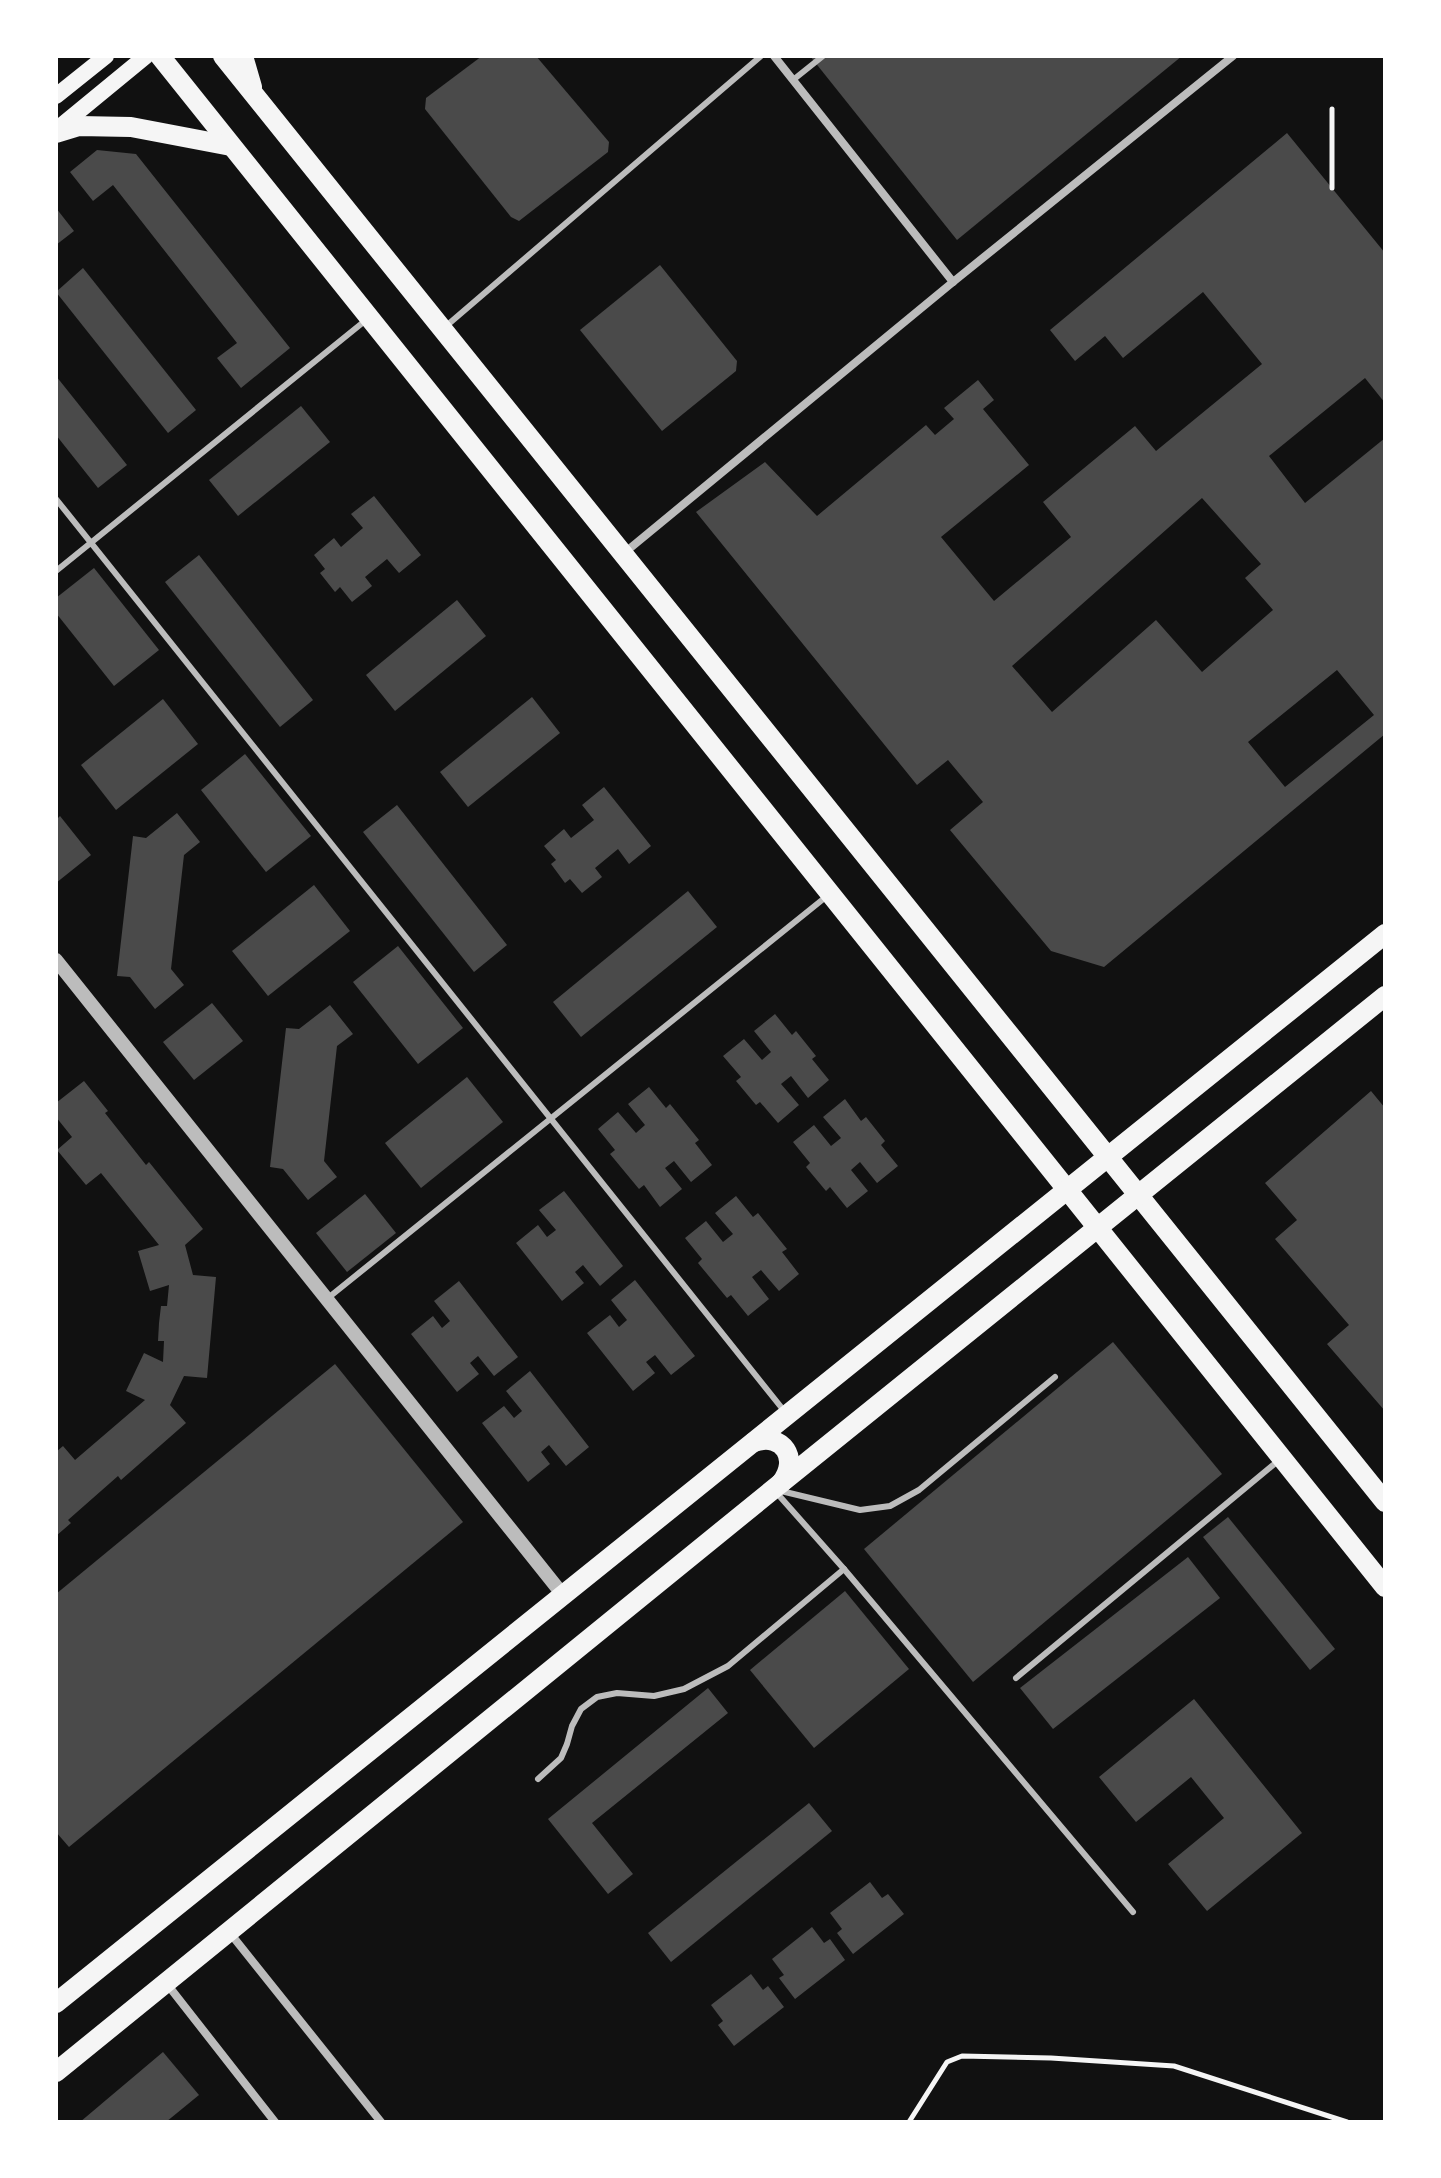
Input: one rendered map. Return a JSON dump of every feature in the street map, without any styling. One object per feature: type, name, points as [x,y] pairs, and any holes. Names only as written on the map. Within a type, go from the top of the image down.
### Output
[{"type":"main road","points":[[56,96],[106,56]]},
{"type":"main road","points":[[56,131],[146,56]]},
{"type":"main road","points":[[160,56],[1385,1587]]},
{"type":"main road","points":[[223,56],[1385,1502]]},
{"type":"main road","points":[[243,56],[254,95]]},
{"type":"main road","points":[[56,131],[79,126],[118,126],[231,146]]},
{"type":"main road","points":[[56,2003],[1385,934]]},
{"type":"main road","points":[[56,2072],[1385,996]]},
{"type":"main road","points":[[754,1442],[768,1439],[788,1454],[789,1470],[777,1486]]},
{"type":"street","points":[[774,56],[953,282]]},
{"type":"street","points":[[623,554],[1233,56]]},
{"type":"street","points":[[56,960],[563,1595]]},
{"type":"street","points":[[230,1932],[381,2122]]},
{"type":"street","points":[[166,1984],[275,2122]]},
{"type":"lane","points":[[442,329],[761,56]]},
{"type":"lane","points":[[793,80],[823,56]]},
{"type":"lane","points":[[56,571],[369,318]]},
{"type":"lane","points":[[56,499],[788,1415]]},
{"type":"lane","points":[[327,1299],[829,893]]},
{"type":"lane","points":[[777,1486],[860,1510],[890,1506],[919,1490],[1055,1377]]},
{"type":"lane","points":[[1016,1678],[1281,1458]]},
{"type":"lane","points":[[777,1486],[1133,1912]]},
{"type":"lane","points":[[538,1779],[561,1758],[581,1709],[597,1697],[617,1693],[654,1696],[684,1689],[728,1666],[844,1569]]},
{"type":"path","points":[[1332,109],[1332,188]]},
{"type":"path","points":[[909,2122],[947,2062],[962,2056],[1174,2066],[1347,2122]]},
{"type":"building","points":[[482,56],[536,56],[609,142],[608,152],[519,221],[511,217],[425,109],[426,98]]},
{"type":"building","points":[[810,56],[1182,56],[957,240]]},
{"type":"building","points":[[1287,133],[1385,253],[1385,403],[1365,378],[1269,456],[1305,503],[1385,438],[1385,734],[1104,967],[1051,951],[950,830],[983,802],[948,760],[917,785],[696,512],[765,462],[817,516],[926,425],[935,435],[954,419],[944,408],[978,380],[994,400],[983,409],[1029,465],[941,537],[994,601],[1071,537],[1043,502],[1135,426],[1156,451],[1262,364],[1203,292],[1123,358],[1105,336],[1075,361],[1050,330]],"holes":[[[1202,498],[1261,564],[1245,578],[1273,610],[1202,672],[1156,620],[1052,712],[1012,666]],[[1337,670],[1374,715],[1285,787],[1248,742]]]},
{"type":"building","points":[[97,150],[136,154],[290,348],[241,388],[217,358],[237,343],[113,185],[93,201],[70,172]]},
{"type":"building","points":[[56,208],[74,231],[56,245]]},
{"type":"building","points":[[660,265],[737,361],[736,371],[662,431],[580,330]]},
{"type":"building","points":[[83,268],[196,410],[168,433],[56,292]]},
{"type":"building","points":[[56,376],[127,465],[98,488],[56,435]]},
{"type":"building","points":[[301,406],[330,442],[238,516],[209,480]]},
{"type":"building","points":[[374,496],[421,555],[399,573],[387,559],[365,577],[372,586],[352,602],[340,587],[335,592],[320,573],[325,569],[314,555],[334,538],[341,547],[363,528],[351,514]]},
{"type":"building","points":[[199,555],[313,700],[280,727],[165,582]]},
{"type":"building","points":[[94,568],[159,650],[114,686],[56,613],[56,598]]},
{"type":"building","points":[[457,600],[486,636],[395,711],[366,675]]},
{"type":"building","points":[[532,697],[560,733],[468,807],[440,772]]},
{"type":"building","points":[[163,699],[198,744],[116,810],[81,765]]},
{"type":"building","points":[[245,754],[311,836],[266,872],[201,790]]},
{"type":"building","points":[[604,787],[651,846],[629,864],[618,849],[595,868],[602,877],[582,893],[570,879],[565,883],[551,864],[556,860],[544,846],[564,829],[571,838],[594,820],[582,805]]},
{"type":"building","points":[[397,805],[507,945],[474,972],[363,832]]},
{"type":"building","points":[[177,813],[200,842],[184,855],[171,969],[184,985],[155,1009],[130,977],[117,976],[133,836],[146,838]]},
{"type":"building","points":[[60,816],[91,855],[56,883],[56,820]]},
{"type":"building","points":[[314,885],[350,931],[268,996],[232,951]]},
{"type":"building","points":[[688,891],[717,927],[581,1037],[553,1002]]},
{"type":"building","points":[[398,946],[463,1028],[418,1064],[353,982]]},
{"type":"building","points":[[212,1003],[243,1041],[194,1080],[163,1042]]},
{"type":"building","points":[[330,1005],[353,1034],[337,1046],[324,1161],[337,1177],[308,1200],[283,1169],[270,1167],[286,1028],[299,1029]]},
{"type":"building","points":[[775,1014],[792,1035],[796,1031],[816,1056],[812,1059],[829,1080],[808,1098],[791,1076],[781,1084],[799,1105],[778,1123],[760,1102],[756,1105],[736,1081],[741,1077],[723,1056],[744,1039],[762,1060],[771,1052],[754,1031]]},
{"type":"building","points":[[467,1077],[503,1122],[421,1188],[385,1143]]},
{"type":"building","points":[[84,1081],[146,1165],[149,1162],[203,1229],[185,1245],[193,1275],[216,1277],[207,1378],[184,1376],[170,1405],[186,1423],[121,1480],[118,1476],[68,1520],[71,1523],[56,1536],[56,1452],[63,1446],[75,1460],[145,1400],[126,1391],[144,1353],[163,1362],[164,1341],[158,1341],[159,1323],[161,1306],[167,1306],[169,1285],[150,1291],[138,1251],[159,1245],[101,1173],[86,1185],[57,1150],[72,1137],[56,1117],[56,1103]]},
{"type":"building","points":[[649,1087],[666,1108],[670,1104],[699,1140],[695,1143],[712,1165],[691,1182],[674,1161],[665,1168],[682,1189],[660,1207],[644,1185],[639,1189],[610,1154],[615,1150],[598,1129],[618,1112],[636,1133],[645,1125],[628,1104]]},
{"type":"building","points":[[1371,1091],[1385,1108],[1385,1411],[1327,1344],[1349,1325],[1275,1239],[1297,1220],[1265,1183]]},
{"type":"building","points":[[845,1099],[861,1121],[866,1117],[885,1141],[881,1145],[898,1166],[877,1183],[860,1162],[851,1170],[868,1191],[847,1208],[830,1187],[826,1191],[806,1167],[810,1163],[793,1142],[814,1125],[831,1146],[841,1138],[823,1117]]},
{"type":"building","points":[[564,1191],[623,1266],[600,1286],[583,1265],[575,1272],[584,1283],[562,1301],[516,1243],[538,1225],[547,1237],[556,1230],[539,1210]]},
{"type":"building","points":[[365,1194],[396,1233],[347,1272],[316,1233]]},
{"type":"building","points":[[736,1196],[753,1217],[758,1213],[787,1249],[782,1252],[799,1274],[779,1291],[761,1270],[752,1277],[769,1299],[748,1316],[731,1295],[727,1298],[698,1263],[702,1259],[685,1238],[706,1221],[723,1242],[733,1234],[715,1213]]},
{"type":"building","points":[[635,1280],[695,1356],[671,1375],[655,1355],[646,1362],[655,1373],[633,1391],[587,1333],[610,1315],[619,1327],[627,1320],[611,1300]]},
{"type":"building","points":[[459,1281],[518,1357],[494,1376],[478,1356],[470,1363],[479,1374],[457,1392],[411,1334],[433,1316],[442,1328],[450,1321],[434,1301]]},
{"type":"building","points":[[1113,1342],[1222,1474],[973,1682],[864,1549]]},
{"type":"building","points":[[335,1364],[463,1522],[69,1847],[56,1832],[56,1594]]},
{"type":"building","points":[[530,1371],[589,1447],[566,1466],[549,1445],[541,1452],[550,1464],[528,1482],[482,1423],[504,1406],[514,1418],[522,1411],[506,1391]]},
{"type":"building","points":[[1228,1517],[1335,1649],[1310,1670],[1203,1537]]},
{"type":"building","points":[[1188,1557],[1220,1598],[1053,1729],[1020,1688]]},
{"type":"building","points":[[845,1591],[909,1669],[814,1748],[750,1670]]},
{"type":"building","points":[[708,1688],[728,1713],[592,1823],[633,1874],[608,1894],[548,1819]]},
{"type":"building","points":[[1194,1699],[1302,1833],[1207,1911],[1168,1864],[1224,1818],[1191,1777],[1136,1822],[1099,1777]]},
{"type":"building","points":[[809,1803],[832,1831],[671,1962],[648,1933]]},
{"type":"building","points":[[870,1882],[882,1898],[888,1894],[904,1914],[853,1954],[837,1933],[842,1929],[830,1913]]},
{"type":"building","points":[[812,1927],[824,1943],[830,1939],[845,1960],[795,1999],[779,1978],[784,1975],[772,1959]]},
{"type":"building","points":[[751,1974],[763,1990],[768,1986],[784,2007],[734,2046],[718,2025],[723,2021],[711,2005]]},
{"type":"building","points":[[163,2052],[199,2095],[166,2122],[80,2122]]}]
